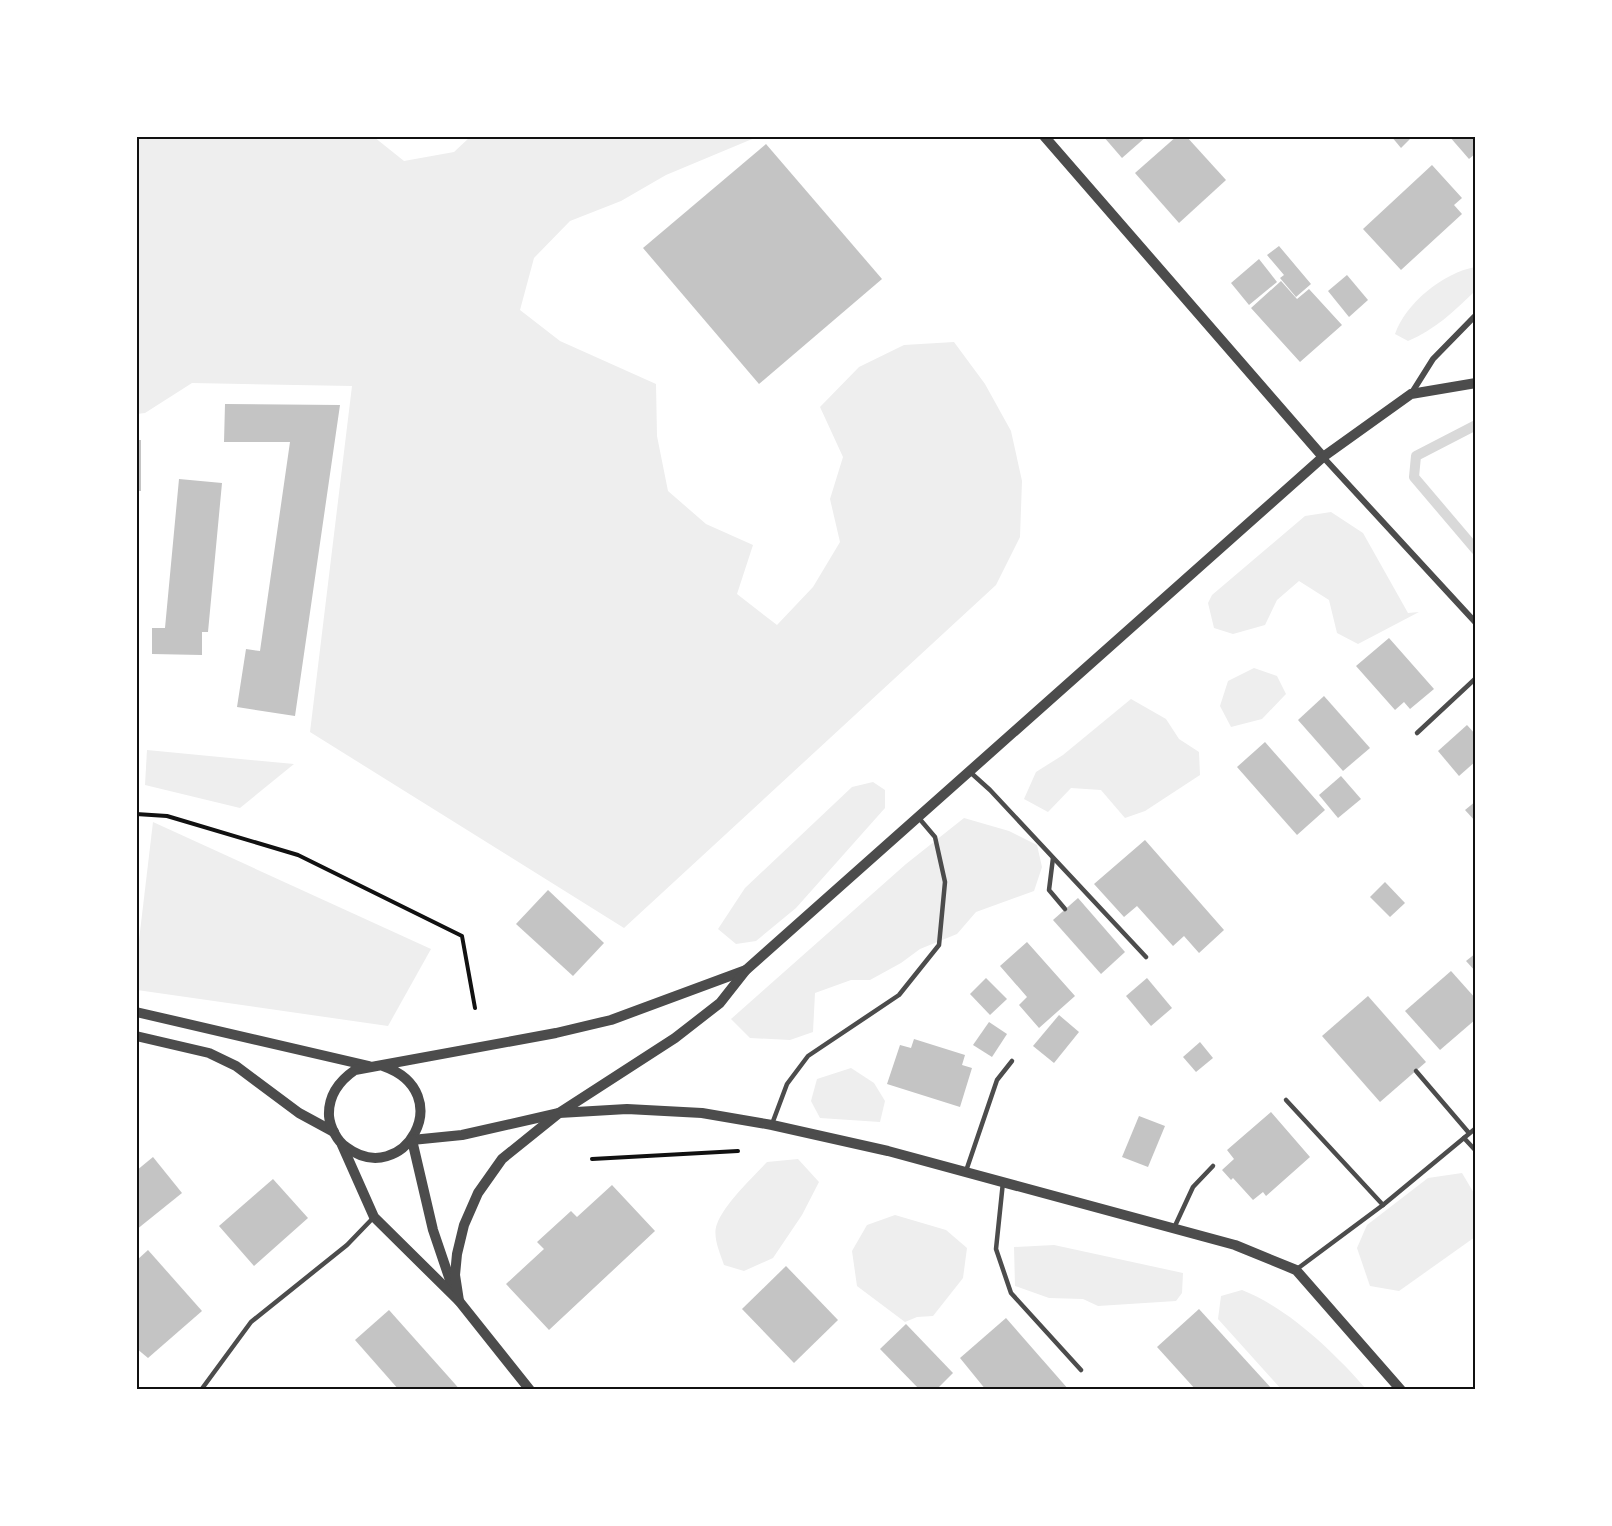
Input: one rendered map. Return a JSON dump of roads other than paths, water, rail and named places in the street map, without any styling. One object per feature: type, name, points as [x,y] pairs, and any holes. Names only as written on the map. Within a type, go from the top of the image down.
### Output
[{"type":"street","points":[[1044,136],[1323,457],[1476,623]]},
{"type":"street","points":[[1411,394],[1421,374],[1433,359],[1476,315]]},
{"type":"street","points":[[459,1301],[455,1275],[464,1225],[478,1193],[502,1159],[558,1113],[675,1038],[720,1003],[746,970],[1323,457],[1411,394],[1476,383]]},
{"type":"street","points":[[136,1012],[370,1066],[383,1066],[611,1020],[746,970]]},
{"type":"street","points":[[136,1036],[209,1053],[236,1066],[299,1113],[334,1132]]},
{"type":"street","points":[[370,1066],[349,1074],[334,1090],[329,1119],[375,1217],[459,1301],[530,1389]]},
{"type":"street","points":[[342,1144],[352,1152],[378,1158],[391,1155],[412,1140],[418,1128],[420,1101],[406,1078],[383,1066]]},
{"type":"street","points":[[412,1140],[462,1135],[558,1113],[627,1109],[702,1113],[772,1125],[966,1171],[1235,1245],[1296,1270],[1401,1389]]},
{"type":"street","points":[[412,1140],[433,1230],[445,1271],[459,1301]]},
{"type":"lane","points":[[1417,733],[1476,678]]},
{"type":"lane","points":[[969,771],[990,790],[1146,957]]},
{"type":"lane","points":[[772,1125],[786,1084],[808,1056],[899,995],[939,945],[945,882],[935,837],[918,817]]},
{"type":"lane","points":[[1053,857],[1049,890],[1065,909]]},
{"type":"lane","points":[[966,1171],[997,1080],[1012,1060]]},
{"type":"lane","points":[[1416,1071],[1469,1133]]},
{"type":"lane","points":[[1286,1100],[1383,1205]]},
{"type":"lane","points":[[1296,1270],[1383,1205],[1476,1128]]},
{"type":"lane","points":[[1464,1138],[1476,1151]]},
{"type":"lane","points":[[1174,1228],[1193,1187],[1213,1166]]},
{"type":"lane","points":[[1003,1182],[996,1249],[1011,1293],[1082,1370]]},
{"type":"lane","points":[[201,1389],[251,1322],[347,1245],[375,1217]]},
{"type":"waterway","points":[[1476,425],[1416,456],[1414,477],[1476,550]]}]
